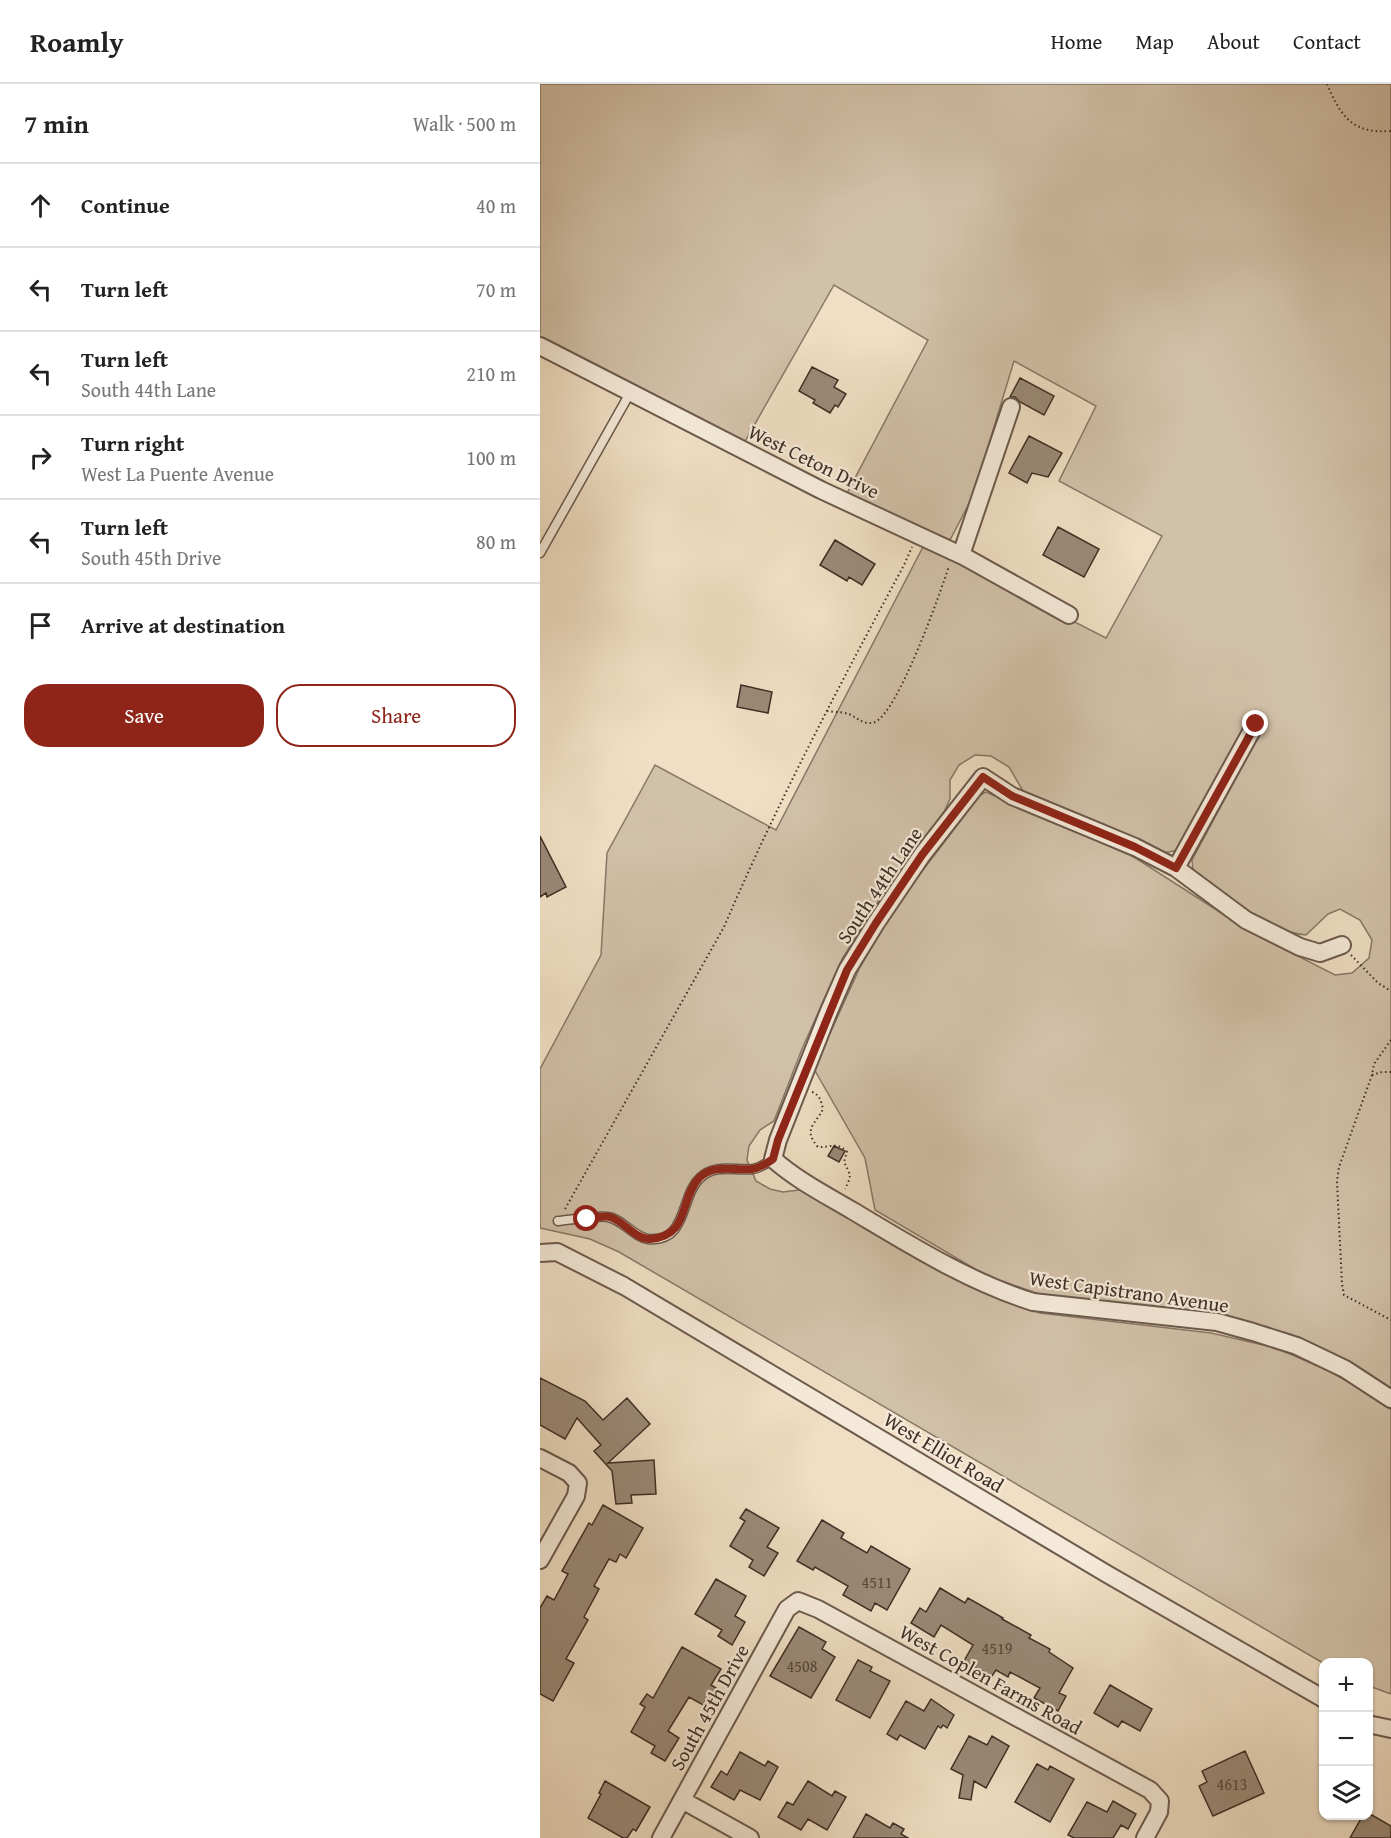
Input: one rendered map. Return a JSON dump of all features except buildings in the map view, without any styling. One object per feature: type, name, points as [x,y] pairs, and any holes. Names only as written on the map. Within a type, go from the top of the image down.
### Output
[{"type":"street","name":"West Ceton Drive","points":[[540,346],[821,490],[957,553],[1069,615]]},
{"type":"street","points":[[957,553],[1011,407]]},
{"type":"street","points":[[1256,723],[1176,868],[1246,920],[1300,947],[1320,953],[1342,945]]},
{"type":"street","name":"South 44th Lane","points":[[773,1159],[806,1068],[847,970],[922,855],[983,777],[1012,796],[1135,847],[1176,868]]},
{"type":"street","name":"West Capistrano Avenue","points":[[773,1159],[793,1176],[888,1232],[964,1274],[1010,1295],[1033,1302],[1217,1322],[1289,1343],[1345,1369],[1391,1399]]},
{"type":"street","name":"West Elliot Road","points":[[540,1253],[557,1252],[624,1286],[1127,1586],[1319,1697]]},
{"type":"street","points":[[540,1458],[569,1473],[578,1483],[576,1496],[540,1560]]},
{"type":"street","name":"South 45th Drive","points":[[661,1838],[787,1609],[798,1601]]},
{"type":"street","name":"West Coplen Farms Road","points":[[798,1601],[818,1608],[1150,1790],[1160,1801],[1160,1812],[1145,1838]]},
{"type":"street","points":[[1373,1725],[1391,1729]]},
{"type":"street","points":[[682,1800],[750,1838]]},
{"type":"lane","points":[[540,552],[630,393]]},
{"type":"lane","points":[[558,1221],[609,1217],[647,1239],[662,1237],[671,1233],[677,1226],[692,1189],[700,1178],[712,1170],[752,1169],[773,1159]]},
{"type":"path","points":[[1327,84],[1335,103],[1351,123],[1373,132],[1391,131]]},
{"type":"path","points":[[558,1221],[724,927],[743,882],[826,711],[904,565],[917,534]]},
{"type":"path","points":[[826,711],[849,714],[866,723],[874,722],[884,715],[914,657],[957,553]]},
{"type":"path","points":[[1342,945],[1378,983],[1391,991]]},
{"type":"path","points":[[1391,1040],[1374,1064],[1338,1174],[1344,1295],[1391,1320]]},
{"type":"path","points":[[1372,1075],[1391,1072]]},
{"type":"path","points":[[799,1088],[816,1094],[821,1100],[823,1109],[811,1125],[811,1137],[814,1143],[818,1147],[825,1148],[838,1145],[847,1152],[844,1162],[851,1178],[838,1202]]},
{"type":"shaded area","points":[[540,84],[1391,84],[1391,1388],[1351,1362],[1290,1334],[1214,1315],[1048,1297],[987,1276],[875,1210],[865,1158],[814,1069],[860,967],[898,903],[980,795],[986,792],[1134,857],[1251,932],[1335,975],[1352,973],[1369,958],[1372,940],[1360,920],[1340,909],[1328,914],[1306,935],[1292,932],[1277,927],[1247,910],[1193,871],[1192,860],[1263,728],[1249,719],[1178,850],[1164,853],[1106,825],[1023,791],[1009,767],[991,756],[975,755],[959,765],[950,780],[950,799],[944,812],[878,902],[842,959],[802,1049],[774,1121],[760,1130],[749,1146],[747,1160],[756,1181],[770,1189],[783,1192],[799,1190],[806,1192],[970,1287],[1040,1313],[1211,1333],[1276,1348],[1327,1370],[1374,1396],[1391,1410],[1391,1694],[1373,1687],[1373,1658],[1319,1658],[1319,1661],[619,1252],[590,1239],[540,1228],[540,1069],[601,955],[607,853],[655,765],[776,830],[924,545],[1106,638],[1162,536],[1059,481],[1096,406],[1014,361],[973,496],[950,540],[846,495],[928,340],[834,285],[743,445],[540,339]]},
{"type":"route","points":[[587,1219],[609,1217],[647,1239],[662,1237],[671,1233],[677,1226],[692,1189],[700,1178],[712,1170],[752,1169],[773,1159],[778,1140],[847,970],[922,855],[983,777],[1012,796],[1135,847],[1176,868],[1256,724]]}]
